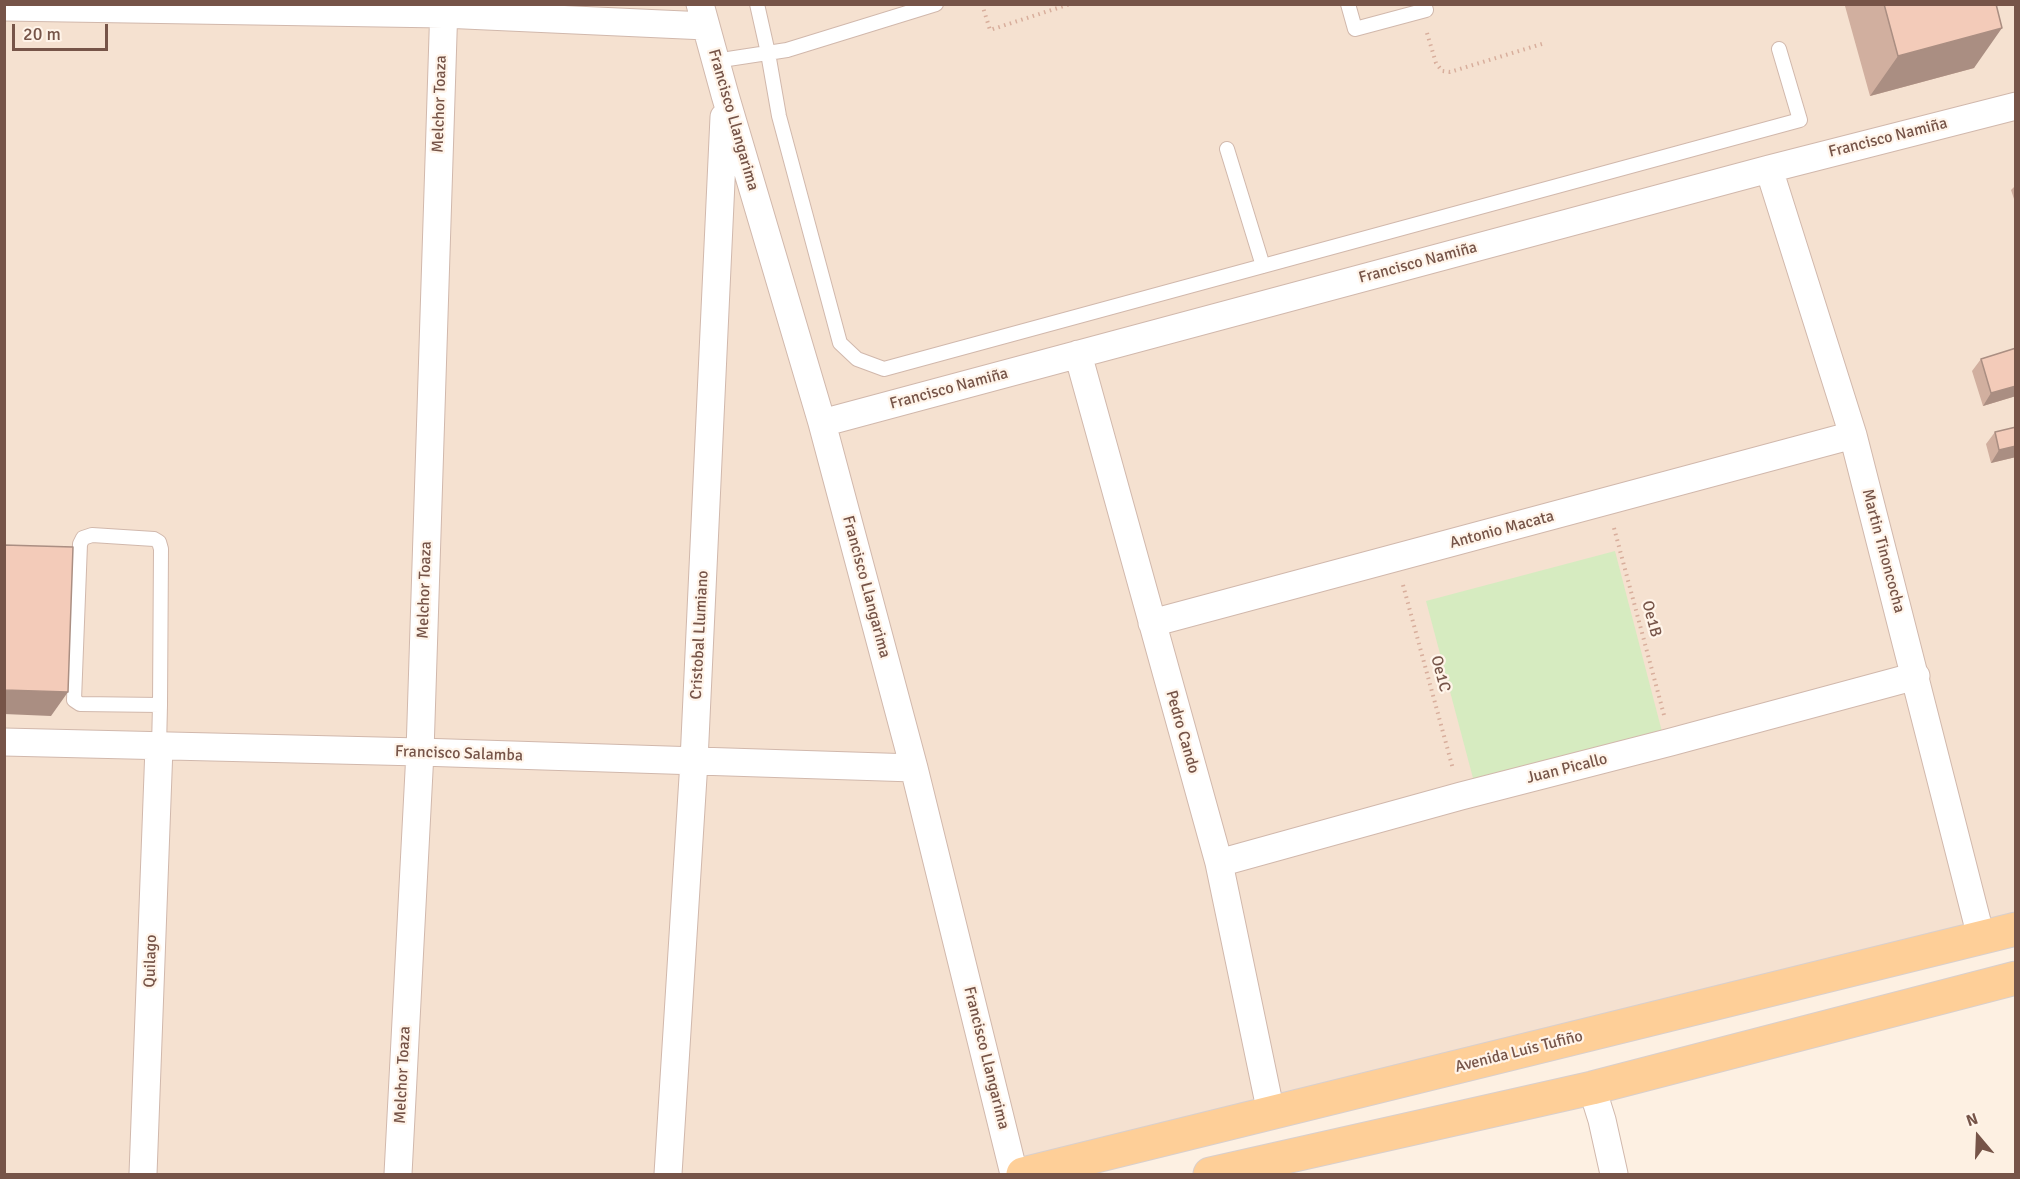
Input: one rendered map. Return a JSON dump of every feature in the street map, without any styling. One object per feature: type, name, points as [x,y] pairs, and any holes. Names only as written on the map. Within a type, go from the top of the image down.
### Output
[{"type":"main road","name":"Avenida Luis Tufiño","points":[[1023,1174],[2016,929]]},
{"type":"main road","points":[[1208,1129],[1214,1174],[1592,1088],[2016,978]]},
{"type":"street","points":[[4,7],[443,9],[703,15]]},
{"type":"street","name":"Melchor Toaza","points":[[398,1174],[420,752],[443,9]]},
{"type":"street","name":"Francisco Llangarima","points":[[703,15],[822,423],[914,768],[1014,1174]]},
{"type":"street","name":"Cristobal Llumiano","points":[[668,1174],[694,761],[725,95]]},
{"type":"street","name":"Francisco Namiña","points":[[822,423],[1769,169],[2016,106]]},
{"type":"street","name":"Martin Tinoncocha","points":[[1769,169],[1853,435],[1982,938]]},
{"type":"street","name":"Pedro Cando","points":[[1078,354],[1219,863],[1271,1113]]},
{"type":"street","name":"Antonio Macata","points":[[1152,623],[1853,435]]},
{"type":"street","name":"Juan Picallo","points":[[1219,863],[1461,796],[1916,676]]},
{"type":"street","name":"Francisco Salamba","points":[[4,742],[420,752],[914,768]]},
{"type":"street","name":"Quilago","points":[[143,1174],[159,747]]},
{"type":"street","points":[[1592,1088],[1614,1174]]},
{"type":"lane","points":[[757,4],[779,116],[840,343],[862,362],[884,369],[1800,120],[1779,49]]},
{"type":"lane","points":[[715,61],[787,50],[936,4]]},
{"type":"lane","points":[[1348,4],[1355,29],[1422,8]]},
{"type":"lane","points":[[1227,149],[1263,266]]},
{"type":"lane","points":[[159,747],[160,705],[161,549],[159,542],[154,539],[92,535],[83,538],[80,543],[74,700],[80,704],[160,705]]},
{"type":"path","points":[[982,4],[990,30],[1070,4]]},
{"type":"path","points":[[1422,8],[1436,63],[1442,70],[1450,72],[1542,44]]},
{"type":"path","name":"Oe1B","points":[[1607,501],[1671,742]]},
{"type":"path","name":"Oe1C","points":[[1395,558],[1461,796]]},
{"type":"shaded area","points":[[5,5],[2015,5],[2015,929],[1021,1174],[5,1174]]},
{"type":"green space","points":[[1615,551],[1666,747],[1478,797],[1426,601]]},
{"type":"building","points":[[1884,4],[1996,4],[2002,28],[1898,56]]},
{"type":"building","points":[[2016,348],[2016,386],[1991,393],[1981,359]]},
{"type":"building","points":[[2016,427],[2016,446],[1999,450],[1995,432]]},
{"type":"building","points":[[4,545],[73,547],[68,692],[4,690]]}]
